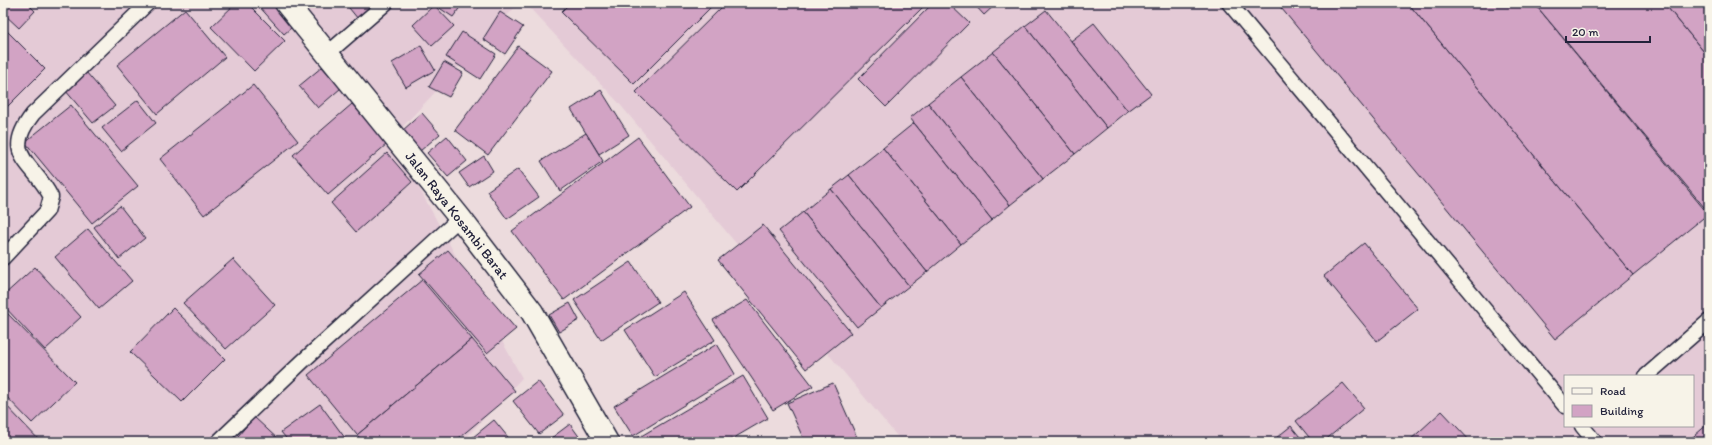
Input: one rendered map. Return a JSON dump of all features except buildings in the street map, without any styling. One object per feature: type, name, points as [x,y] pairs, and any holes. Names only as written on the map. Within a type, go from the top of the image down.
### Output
[{"type":"main road","name":"Jalan Raya Kosambi Barat","points":[[286,3],[460,218],[532,312],[607,442]]},
{"type":"lane","points":[[3,258],[47,211],[51,197],[47,189],[16,151],[16,135],[33,114],[148,3]]},
{"type":"lane","points":[[327,54],[386,3]]},
{"type":"lane","points":[[1229,3],[1564,405]]},
{"type":"lane","points":[[218,442],[308,357],[460,218]]},
{"type":"lane","points":[[1647,375],[1709,321]]},
{"type":"lane","points":[[1585,427],[1595,442]]},
{"type":"shaded area","points":[[3,3],[519,3],[392,138],[522,378],[462,442],[3,442]]},
{"type":"shaded area","points":[[525,3],[1709,3],[1709,442],[902,442],[618,102]]}]
